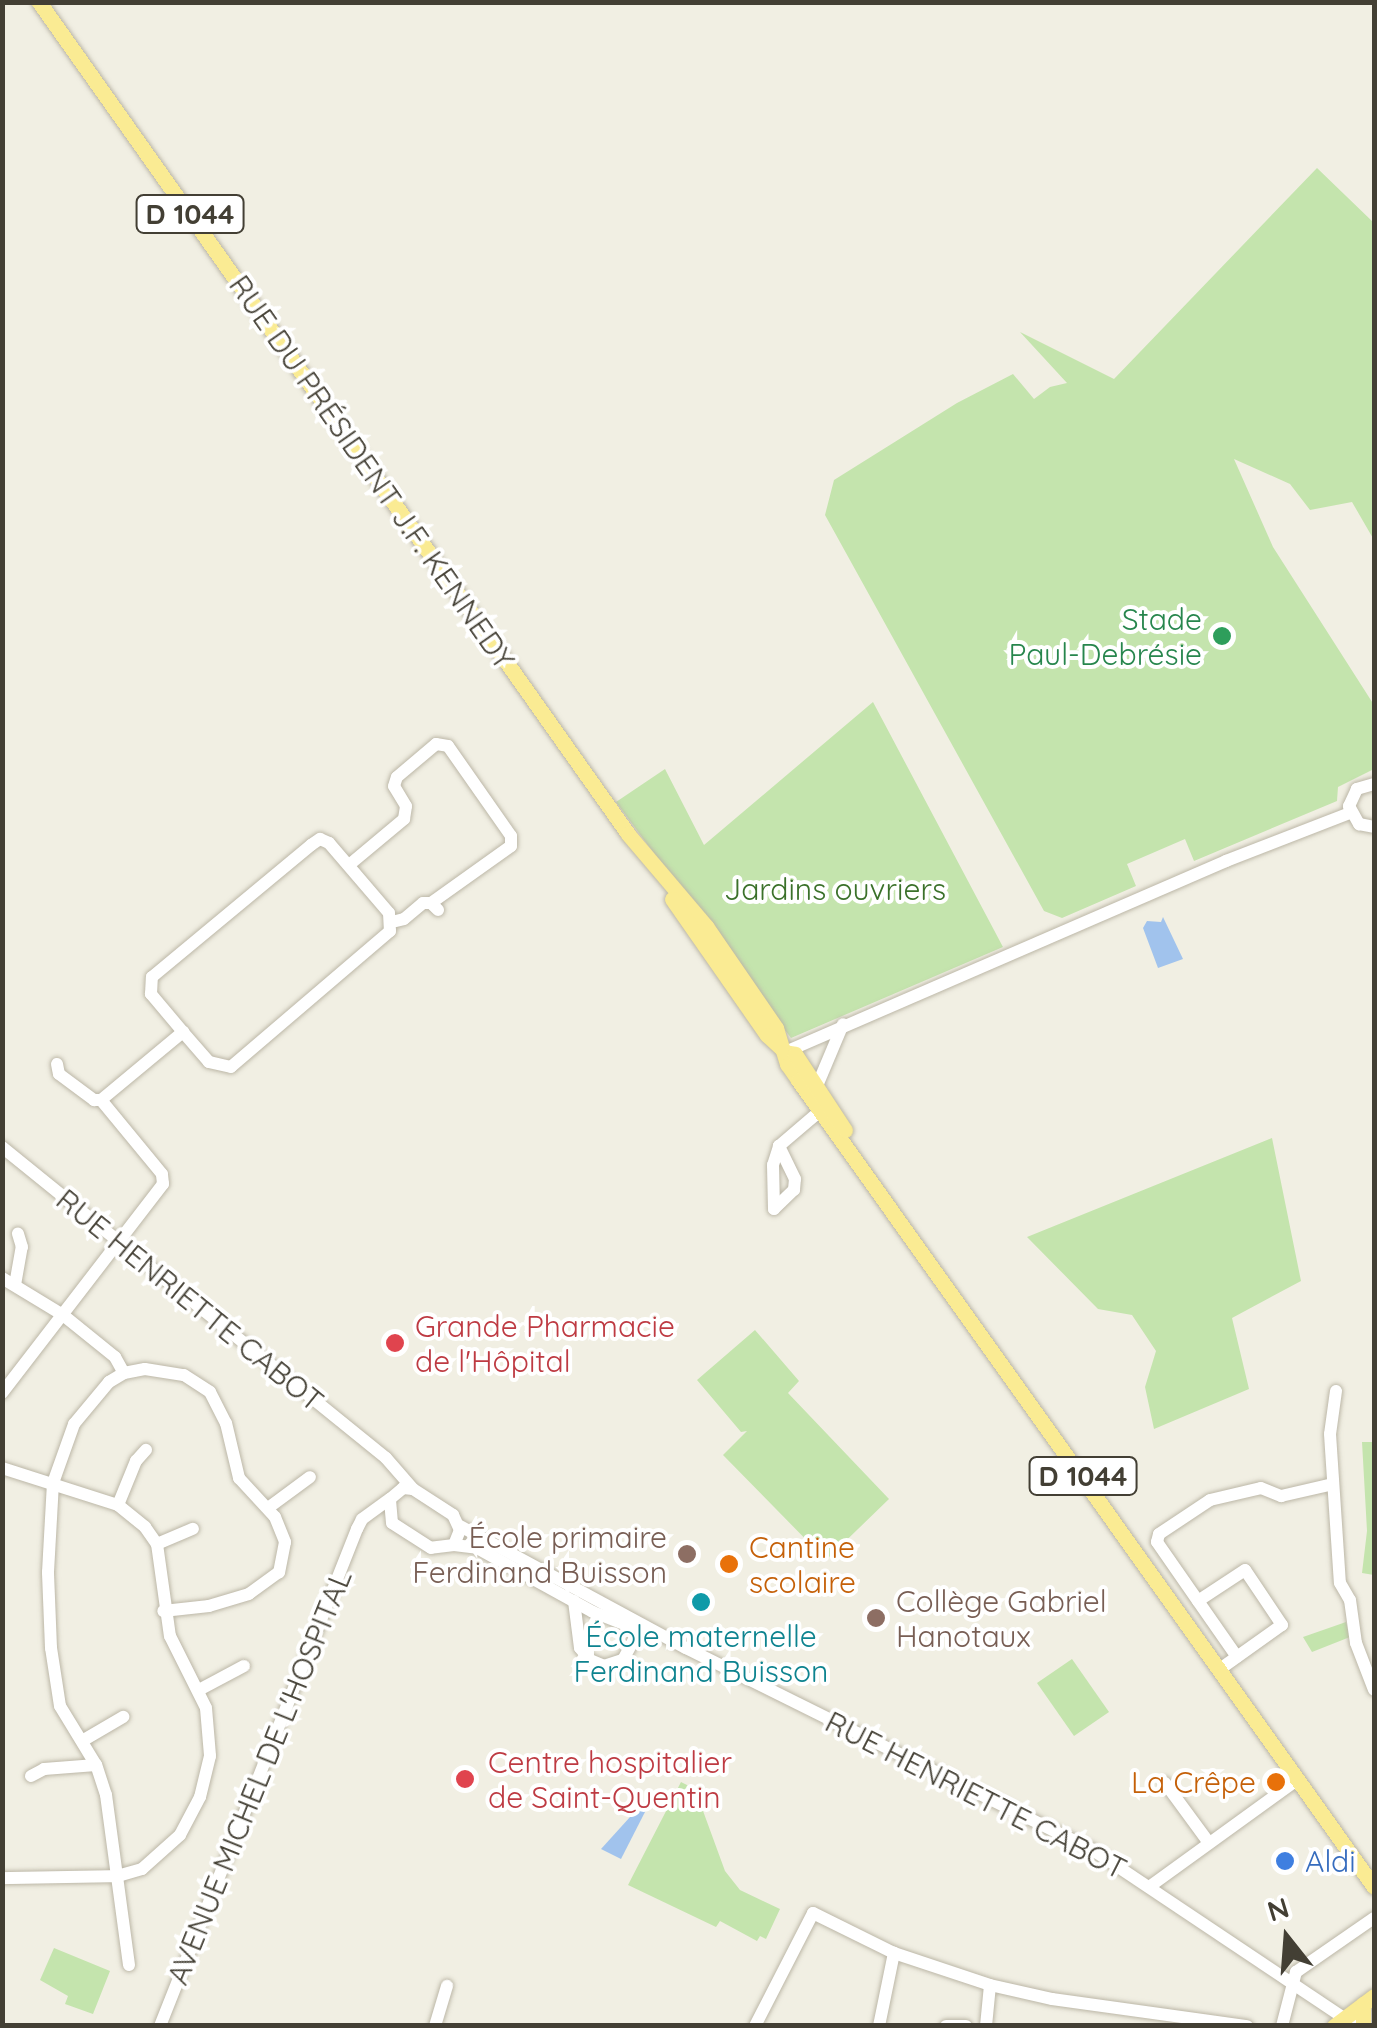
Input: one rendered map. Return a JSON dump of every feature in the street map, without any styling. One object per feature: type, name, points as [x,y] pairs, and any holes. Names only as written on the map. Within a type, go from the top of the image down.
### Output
[{"type":"main road","name":"RUE DU PRÉSIDENT J.F. KENNEDY","points":[[39,2],[636,844],[706,926],[776,1028],[787,1064],[824,1107],[1374,1886]]},
{"type":"main road","name":"RUE DU PRÉSIDENT J.F. KENNEDY","points":[[786,1052],[795,1054],[816,1086],[824,1107]]},
{"type":"main road","points":[[1326,2026],[1349,2024],[1369,2000]]},
{"type":"street","points":[[348,865],[404,819],[406,806],[394,786],[397,777],[436,744],[448,746],[511,836],[511,846],[434,907],[392,922]]},
{"type":"street","points":[[1374,784],[1362,785],[1353,794],[1350,813],[1359,824],[1374,826]]},
{"type":"street","points":[[786,1052],[844,1024],[1350,813]]},
{"type":"street","points":[[320,838],[348,865],[392,922],[390,931],[231,1067],[209,1062],[150,994],[152,976],[320,838]]},
{"type":"street","points":[[816,1086],[844,1024]]},
{"type":"street","points":[[57,1064],[59,1074],[94,1100],[101,1100],[183,1032]]},
{"type":"street","points":[[5,1384],[160,1190],[163,1179],[101,1100]]},
{"type":"street","points":[[779,1146],[824,1107]]},
{"type":"street","name":"RUE HENRIETTE CABOT","points":[[2,1146],[378,1453],[413,1490],[453,1514],[460,1526],[686,1648],[1066,1836],[1149,1886],[1349,2024]]},
{"type":"street","points":[[18,1234],[22,1247],[9,1282],[63,1315],[115,1357],[124,1372]]},
{"type":"street","points":[[129,1965],[106,1795],[96,1765],[60,1706],[51,1648],[48,1572],[54,1483],[74,1424],[93,1397],[124,1372],[170,1371],[196,1380],[210,1392],[226,1423],[239,1478],[268,1508],[285,1542],[279,1572],[269,1583],[231,1601],[163,1611]]},
{"type":"street","points":[[1336,1391],[1330,1422],[1340,1583],[1350,1600],[1356,1643],[1374,1690]]},
{"type":"street","points":[[118,1505],[136,1461],[146,1450]]},
{"type":"street","points":[[378,1453],[389,1472],[392,1523]]},
{"type":"street","points":[[2,1468],[118,1505],[133,1514],[157,1544],[163,1611],[174,1648],[199,1690],[210,1727],[210,1756],[200,1797],[180,1834],[142,1869],[118,1876],[2,1878]]},
{"type":"street","points":[[268,1508],[310,1477]]},
{"type":"street","points":[[1237,1657],[1158,1542],[1159,1534],[1210,1500],[1261,1488],[1280,1496],[1333,1484]]},
{"type":"street","points":[[391,1497],[403,1488],[413,1490]]},
{"type":"street","name":"AVENUE MICHEL DE L'HOSPITAL","points":[[160,2026],[362,1519],[391,1497]]},
{"type":"street","name":"AVENUE MICHEL DE L'HOSPITAL","points":[[358,1530],[377,1521],[392,1523]]},
{"type":"street","name":"RUE HENRIETTE CABOT","points":[[392,1523],[432,1548],[454,1544],[477,1548],[574,1601],[686,1648]]},
{"type":"street","points":[[454,1544],[460,1526]]},
{"type":"street","points":[[157,1544],[193,1530]]},
{"type":"street","points":[[1198,1602],[1245,1570],[1282,1626],[1220,1669]]},
{"type":"street","points":[[624,1615],[576,1597],[580,1648],[590,1660],[604,1666],[623,1660],[639,1630]]},
{"type":"street","points":[[199,1690],[244,1666]]},
{"type":"street","points":[[82,1742],[123,1717]]},
{"type":"street","points":[[31,1776],[44,1769],[96,1765]]},
{"type":"street","points":[[1149,1886],[1298,1779]]},
{"type":"street","points":[[1165,1782],[1209,1843]]},
{"type":"street","points":[[755,2026],[813,1913],[894,1953],[990,1985],[1156,2019],[1248,2026]]},
{"type":"street","points":[[1282,2026],[1296,1972],[1374,1918]]},
{"type":"street","points":[[879,2026],[894,1953]]},
{"type":"street","points":[[986,2026],[990,1985]]},
{"type":"street","points":[[435,2026],[448,1986]]},
{"type":"street","points":[[946,2026],[966,2026]]},
{"type":"green space","points":[[1317,168],[1374,223],[1374,540],[1352,502],[1310,510],[1290,484],[1234,459],[1273,547],[1374,705],[1374,769],[1338,787],[1337,801],[1194,861],[1185,839],[1127,864],[1136,886],[1062,918],[1044,911],[825,515],[834,480],[957,403],[1013,374],[1034,399],[1050,387],[1067,383],[1020,332],[1114,379]]},
{"type":"green space","name":"Jardins ouvriers","points":[[873,702],[1003,947],[791,1038],[616,802],[665,769],[704,845]]},
{"type":"green space","points":[[1272,1138],[1301,1281],[1232,1318],[1249,1389],[1154,1429],[1145,1387],[1156,1351],[1132,1315],[1098,1309],[1027,1237]]},
{"type":"green space","points":[[755,1330],[799,1381],[788,1393],[889,1499],[826,1560],[723,1455],[747,1431],[741,1432],[697,1380]]},
{"type":"green space","points":[[1362,1442],[1374,1442],[1374,1575],[1362,1573],[1367,1531]]},
{"type":"green space","points":[[1346,1622],[1350,1637],[1312,1652],[1303,1637]]},
{"type":"green space","points":[[1072,1659],[1109,1712],[1074,1736],[1037,1683]]},
{"type":"green space","points":[[681,1782],[695,1789],[725,1871],[740,1890],[780,1909],[766,1939],[760,1936],[757,1941],[720,1921],[716,1927],[628,1885]]},
{"type":"green space","points":[[54,1948],[110,1971],[93,2014],[65,2004],[68,1996],[40,1980]]},
{"type":"water","points":[[1163,917],[1183,959],[1158,968],[1143,928],[1147,921],[1161,922]]},
{"type":"water","points":[[640,1806],[646,1810],[621,1859],[601,1849]]},
{"type":"place","name":"Stade Paul-Debrésie","points":[[1222,636]]},
{"type":"place","name":"Grande Pharmacie de l'Hôpital","points":[[395,1343]]},
{"type":"place","name":"École primaire Ferdinand Buisson","points":[[687,1554]]},
{"type":"place","name":"Cantine scolaire","points":[[729,1564]]},
{"type":"place","name":"École maternelle Ferdinand Buisson","points":[[701,1602]]},
{"type":"place","name":"Collège Gabriel Hanotaux","points":[[876,1618]]},
{"type":"place","name":"Centre hospitalier de Saint-Quentin","points":[[465,1779]]},
{"type":"place","name":"La Crêpe","points":[[1276,1782]]},
{"type":"place","name":"Aldi","points":[[1285,1861]]}]
